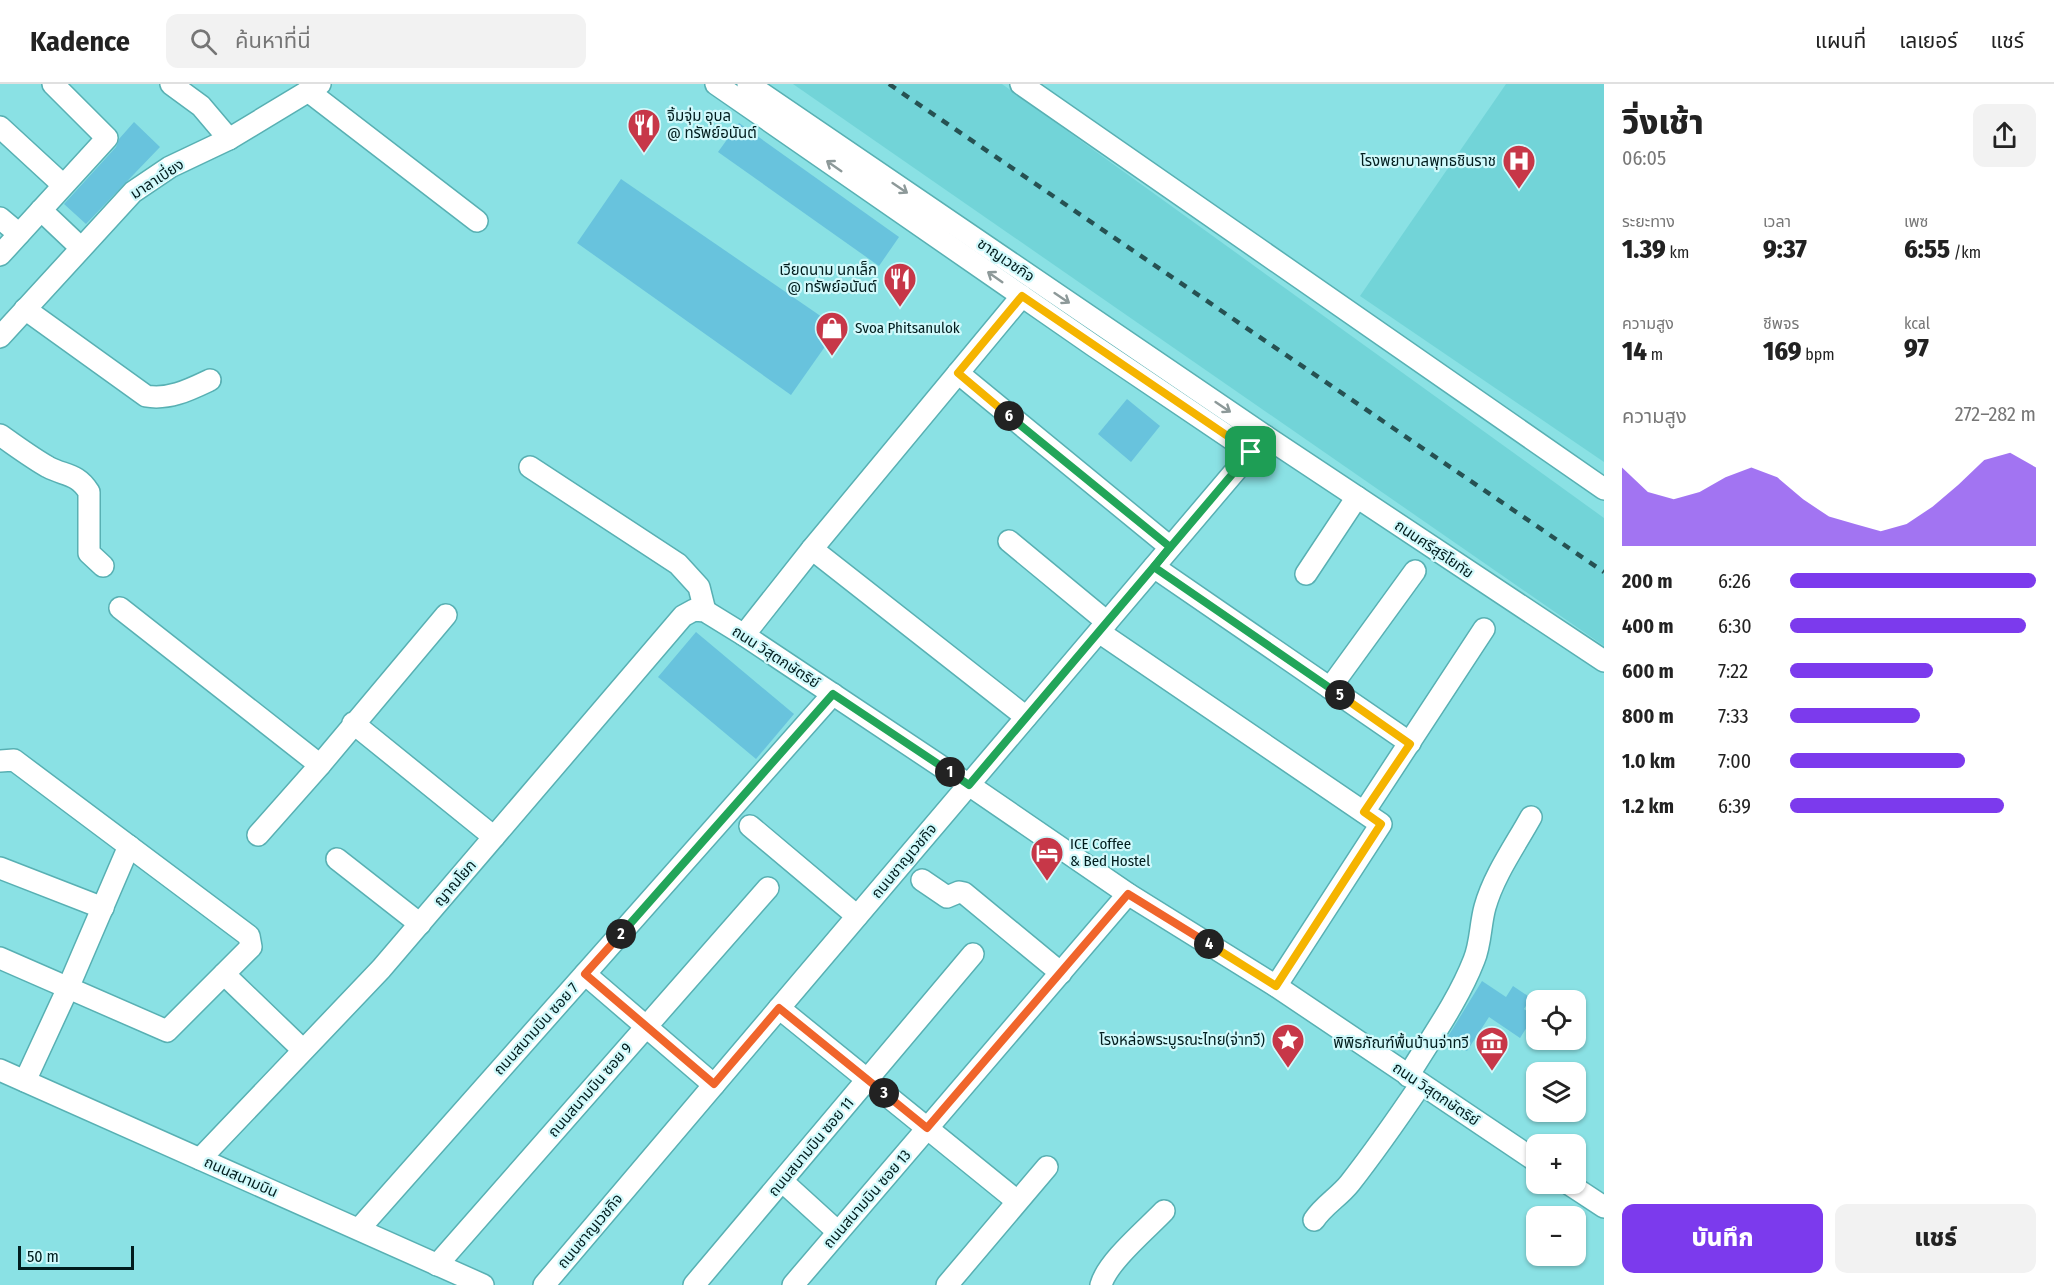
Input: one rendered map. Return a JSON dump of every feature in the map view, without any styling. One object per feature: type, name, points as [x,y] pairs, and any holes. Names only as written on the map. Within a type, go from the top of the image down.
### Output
[{"type":"street","points":[[0,255],[107,138],[53,84]]},
{"type":"street","points":[[171,84],[201,106],[229,139]]},
{"type":"street","name":"ชาญเวชกิจ","points":[[748,84],[1258,444]]},
{"type":"street","points":[[1021,84],[1604,489]]},
{"type":"street","points":[[720,85],[1022,296],[1258,444]]},
{"type":"street","points":[[314,88],[477,221]]},
{"type":"street","name":"มาลาเบี่ยง","points":[[0,337],[133,192],[170,167],[229,139],[314,88]]},
{"type":"street","points":[[0,127],[63,185]]},
{"type":"street","points":[[41,210],[81,247]]},
{"type":"street","points":[[0,219],[19,234]]},
{"type":"street","points":[[744,635],[812,549],[1022,296]]},
{"type":"street","points":[[25,309],[146,396],[158,398],[180,394],[210,381]]},
{"type":"street","points":[[958,373],[1170,547]]},
{"type":"street","points":[[0,435],[50,468],[84,483],[89,492],[89,553],[103,566]]},
{"type":"street","name":"ถนนศรีสุริโยทัย","points":[[1258,444],[1357,497],[1604,661]]},
{"type":"street","name":"ถนนชาญเวชกิจ","points":[[544,1285],[1258,444]]},
{"type":"street","points":[[530,467],[678,564],[699,587],[705,611]]},
{"type":"street","points":[[1306,574],[1357,497]]},
{"type":"street","points":[[1009,541],[1103,627],[1381,824],[1276,986]]},
{"type":"street","points":[[812,549],[1026,717]]},
{"type":"street","points":[[1154,567],[1410,744]]},
{"type":"street","points":[[1330,688],[1415,571]]},
{"type":"street","points":[[120,608],[320,765]]},
{"type":"street","name":"ญาณโยก","points":[[200,1159],[381,969],[683,616],[694,610],[705,611]]},
{"type":"street","name":"ถนน วิสุตกษัตริย์","points":[[705,611],[833,694],[1128,894],[1276,986],[1526,1154]]},
{"type":"street","points":[[258,836],[446,615]]},
{"type":"street","points":[[1364,812],[1484,629]]},
{"type":"street","name":"ถนนสนามบิน ซอย 7","points":[[358,1229],[833,694]]},
{"type":"street","points":[[353,723],[494,837]]},
{"type":"street","points":[[0,761],[14,760],[249,936],[251,947],[167,1031],[0,958]]},
{"type":"street","points":[[1314,1220],[1319,1212],[1342,1193],[1376,1150],[1415,1080],[1446,1014],[1469,973],[1479,947],[1482,918],[1496,878],[1531,817]]},
{"type":"street","points":[[750,826],[857,916]]},
{"type":"street","points":[[25,1081],[69,988],[129,846]]},
{"type":"street","points":[[337,859],[420,924]]},
{"type":"street","points":[[0,868],[103,908]]},
{"type":"street","points":[[922,880],[947,897],[964,893],[1060,973]]},
{"type":"street","name":"ถนนสนามบิน ซอย 9","points":[[437,1265],[768,888]]},
{"type":"street","name":"ถนนสนามบิน ซอย 13","points":[[793,1285],[1128,894]]},
{"type":"street","name":"ถนนสนามบิน ซอย 11","points":[[694,1285],[973,954]]},
{"type":"street","points":[[224,974],[303,1050]]},
{"type":"street","points":[[585,974],[714,1084]]},
{"type":"street","points":[[779,1008],[1017,1202]]},
{"type":"street","name":"ถนนสนามบิน","points":[[0,1070],[483,1285]]},
{"type":"street","points":[[947,1285],[1047,1167]]},
{"type":"street","points":[[782,1181],[838,1232]]},
{"type":"street","points":[[1584,1194],[1604,1207]]},
{"type":"street","points":[[1101,1285],[1102,1278],[1112,1266],[1164,1211]]},
{"type":"shaded area","points":[[793,84],[1002,84],[1604,518],[1604,646]]},
{"type":"shaded area","name":"โรงพยาบาลพุทธชินราช","points":[[1506,84],[1604,84],[1604,462],[1360,296]]},
{"type":"building","points":[[134,122],[160,147],[86,224],[64,204],[116,147],[119,139]]},
{"type":"building","points":[[739,123],[899,237],[879,266],[718,152]]},
{"type":"building","points":[[621,179],[838,328],[791,395],[577,243]]},
{"type":"building","points":[[1127,399],[1160,426],[1131,462],[1098,434]]},
{"type":"building","points":[[696,632],[794,714],[756,759],[658,677]]},
{"type":"building","points":[[1482,981],[1506,997],[1513,986],[1526,995],[1524,1009],[1526,1010],[1526,1029],[1520,1038],[1489,1017],[1467,1051],[1447,1038]]},
{"type":"railway","points":[[889,84],[1604,572]]},
{"type":"place","name":"จิ้มจุ่ม อุบล @ ทรัพย์อนันต์","points":[[644,154]]},
{"type":"place","name":"โรงพยาบาลพุทธชินราช","points":[[1519,190]]},
{"type":"place","name":"เวียดนาม นกเล็ก @ ทรัพย์อนันต์","points":[[900,308]]},
{"type":"place","name":"Svoa Phitsanulok","points":[[832,357]]},
{"type":"place","name":"ICE Coffee & Bed Hostel","points":[[1047,882]]},
{"type":"place","name":"โรงหล่อพระบูรณะไทย(จ่าทวี)","points":[[1288,1069]]},
{"type":"place","name":"พิพิธภัณฑ์พื้นบ้านจ่าทวี","points":[[1492,1072]]},
{"type":"route","points":[[1251,452],[1022,296],[958,373],[1170,547],[1154,567],[1410,744],[1364,812],[1381,824],[1276,986],[1128,894],[927,1128],[779,1008],[714,1084],[585,974],[833,694],[969,785],[1170,547],[1251,452]]}]
